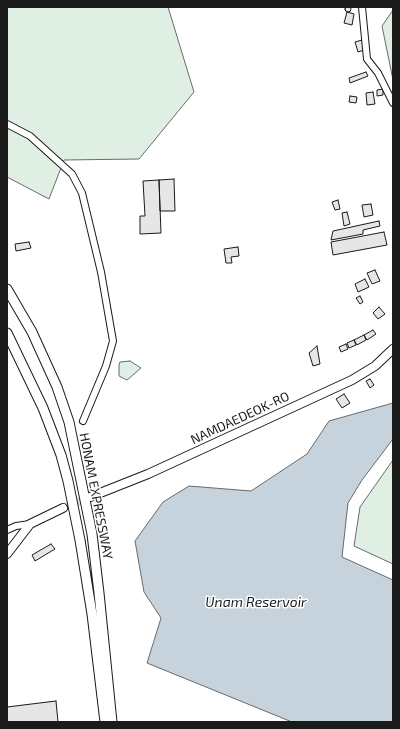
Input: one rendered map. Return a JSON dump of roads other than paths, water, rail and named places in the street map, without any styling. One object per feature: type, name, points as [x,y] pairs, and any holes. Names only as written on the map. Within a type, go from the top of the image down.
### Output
[{"type":"highway","name":"HONAM EXPRESSWAY","points":[[7,288],[35,339],[57,387],[68,422],[92,534],[100,593],[112,722]]},
{"type":"highway","name":"HONAM EXPRESSWAY","points":[[7,333],[43,408],[61,455],[68,481],[80,540],[92,614],[105,722]]},
{"type":"main road","name":"NAMDAEDEOK-RO","points":[[90,497],[148,474],[352,380],[375,366],[393,349]]},
{"type":"main road","points":[[7,554],[30,524],[63,508]]},
{"type":"street","points":[[362,7],[367,59],[378,73],[393,103]]},
{"type":"street","points":[[7,124],[30,136],[72,174],[82,193],[101,272],[113,341],[106,366],[83,421]]},
{"type":"street","points":[[7,530],[16,526],[30,524]]},
{"type":"water","name":"Unam Reservoir","points":[[393,403],[393,439],[362,480],[348,503],[342,557],[393,580],[393,722],[292,722],[147,663],[161,618],[144,592],[135,541],[163,502],[189,486],[251,491],[307,454],[329,421]]},
{"type":"tunnel","points":[[63,508],[90,497]]}]
